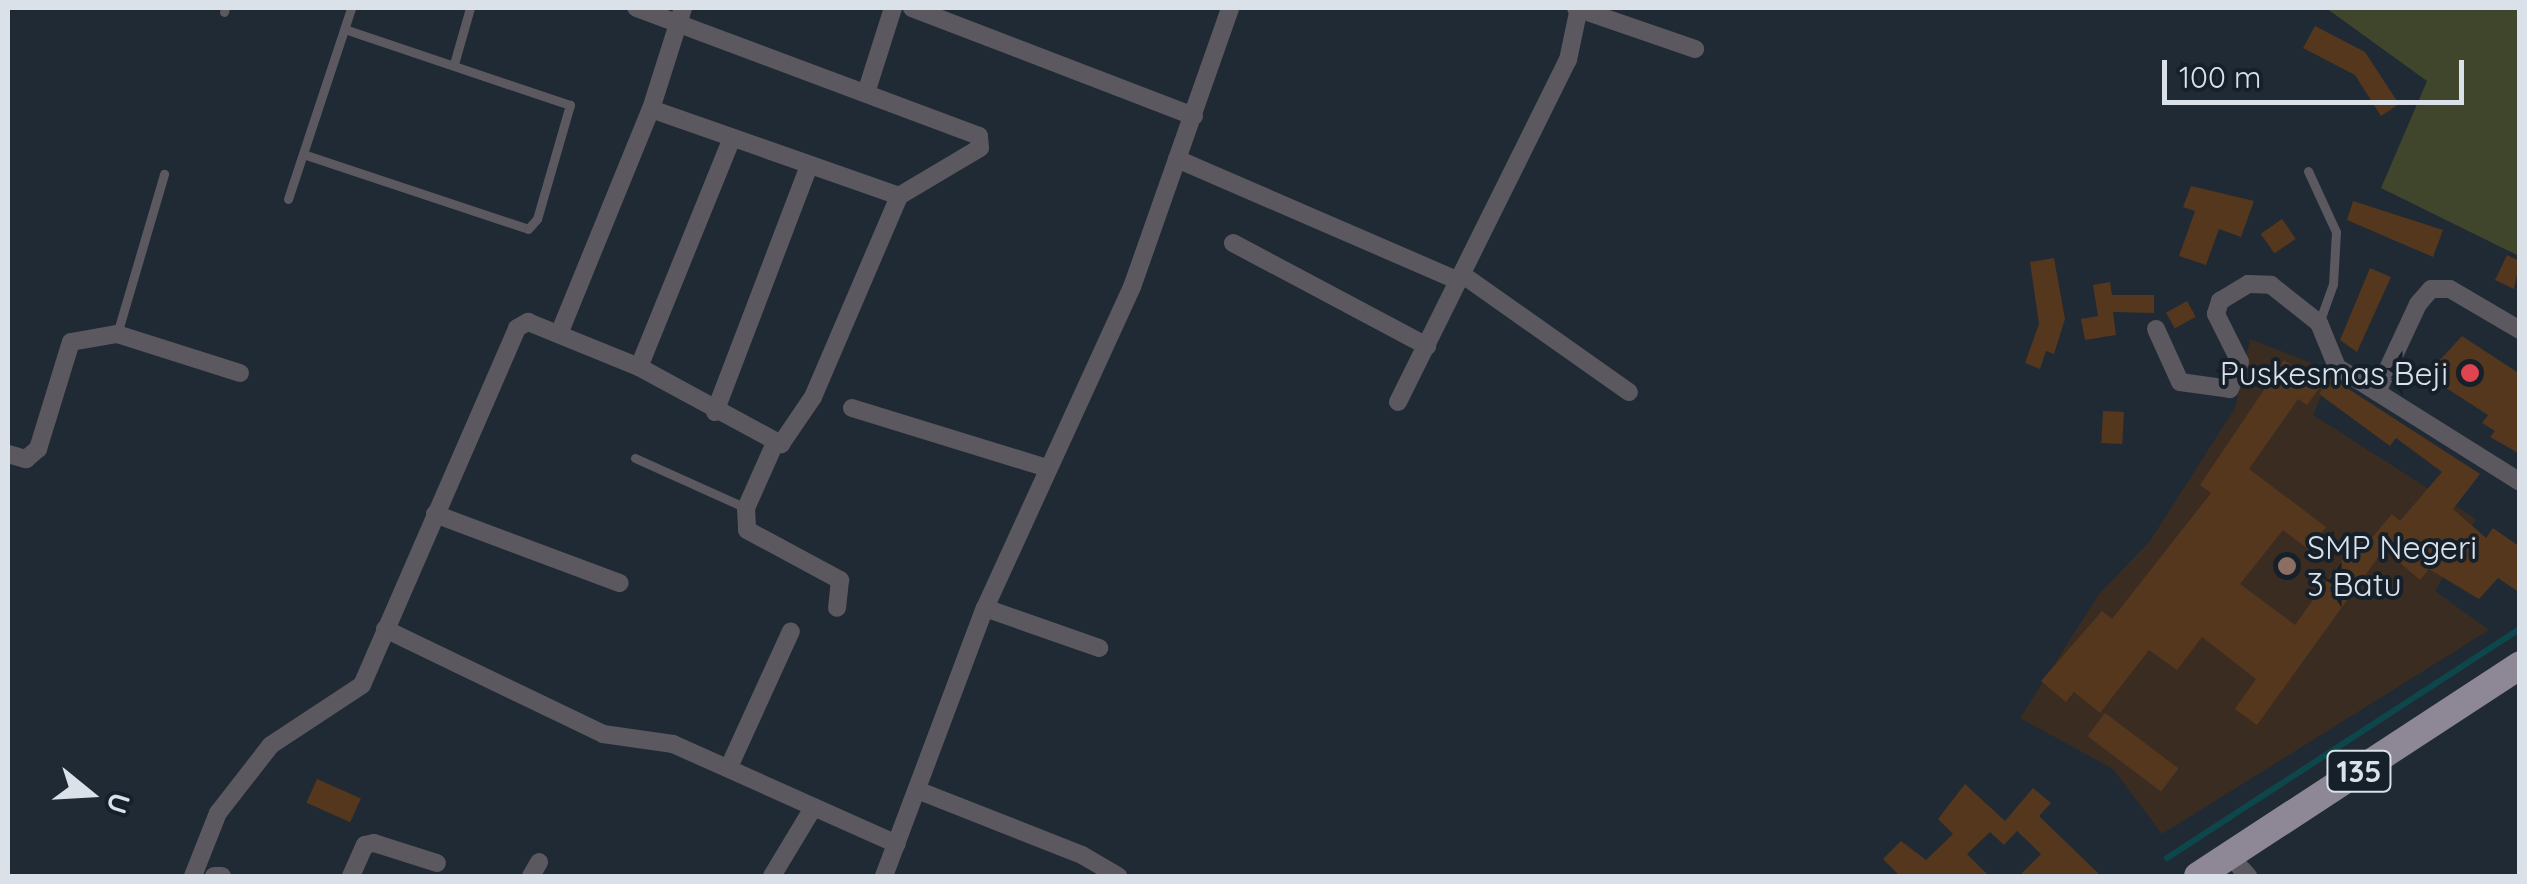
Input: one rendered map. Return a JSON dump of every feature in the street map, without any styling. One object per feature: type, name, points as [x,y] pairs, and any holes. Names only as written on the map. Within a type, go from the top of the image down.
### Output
[{"type":"main road","name":"135","points":[[2198,876],[2239,866],[2520,666]]},
{"type":"street","points":[[193,876],[218,812],[279,738],[362,684],[517,328],[528,322],[639,367],[775,443],[785,442],[814,397],[899,196],[975,152],[981,142],[680,15],[636,8]]},
{"type":"street","points":[[866,93],[892,8]]},
{"type":"street","points":[[912,8],[1194,116]]},
{"type":"street","points":[[884,876],[985,608],[1132,287],[1230,8]]},
{"type":"street","points":[[1398,402],[1568,60],[1578,8],[1695,49]]},
{"type":"street","points":[[559,334],[651,108],[680,15]]},
{"type":"street","points":[[651,108],[730,140],[899,196]]},
{"type":"street","points":[[639,367],[730,140]]},
{"type":"street","points":[[1177,159],[1461,278],[1629,392]]},
{"type":"street","points":[[715,412],[809,166]]},
{"type":"street","points":[[1233,243],[1428,346]]},
{"type":"street","points":[[2156,330],[2180,382],[2216,392],[2230,389],[2240,368],[2216,314],[2224,296],[2248,284],[2271,285],[2319,323],[2337,366],[2520,482]]},
{"type":"street","points":[[2377,392],[2418,304],[2432,289],[2450,289],[2520,330]]},
{"type":"street","points":[[8,454],[26,458],[38,449],[71,342],[117,334],[240,373]]},
{"type":"street","points":[[852,408],[1047,468]]},
{"type":"street","points":[[775,443],[746,508],[747,530],[757,539],[843,583],[837,608]]},
{"type":"street","points":[[436,514],[620,583]]},
{"type":"street","points":[[985,608],[1099,648]]},
{"type":"street","points":[[385,629],[604,734],[674,744],[897,844]]},
{"type":"street","points":[[729,767],[791,631]]},
{"type":"street","points":[[917,790],[1082,855],[1118,876]]},
{"type":"street","points":[[772,876],[813,808]]},
{"type":"street","points":[[351,876],[365,846],[374,842],[438,863]]},
{"type":"lane","points":[[288,198],[351,8]]},
{"type":"lane","points":[[454,64],[470,8]]},
{"type":"lane","points":[[303,154],[528,228],[537,219],[570,105],[344,29]]},
{"type":"lane","points":[[2308,171],[2336,232],[2334,284],[2319,323]]},
{"type":"lane","points":[[117,334],[164,174]]},
{"type":"lane","points":[[634,458],[746,508]]},
{"type":"shaded area","name":"SMP Negeri 3 Batu","points":[[2250,339],[2332,371],[2313,415],[2476,519],[2435,591],[2489,630],[2162,834],[2113,769],[2020,718],[2099,594],[2150,541],[2235,408]]},
{"type":"green space","points":[[2326,8],[2519,8],[2519,256],[2381,188],[2427,81]]},
{"type":"building","points":[[2315,26],[2365,52],[2399,104],[2381,116],[2355,75],[2303,48]]},
{"type":"building","points":[[2191,186],[2254,201],[2241,237],[2219,229],[2206,265],[2179,256],[2195,211],[2183,207]]},
{"type":"building","points":[[2353,201],[2443,230],[2433,257],[2347,220]]},
{"type":"building","points":[[2282,219],[2296,239],[2274,254],[2261,234]]},
{"type":"building","points":[[2507,255],[2520,261],[2514,289],[2495,280]]},
{"type":"building","points":[[2054,258],[2065,319],[2054,354],[2046,351],[2040,369],[2025,363],[2039,324],[2030,262]]},
{"type":"building","points":[[2370,268],[2391,277],[2357,352],[2340,340]]},
{"type":"building","points":[[2110,282],[2112,295],[2154,295],[2154,313],[2113,312],[2116,335],[2085,340],[2081,319],[2098,316],[2093,285]]},
{"type":"building","points":[[2187,301],[2196,317],[2175,328],[2166,313]]},
{"type":"building","name":"Puskesmas Beji","points":[[2462,336],[2520,374],[2520,454],[2490,437],[2495,431],[2482,423],[2488,415],[2426,375]]},
{"type":"building","points":[[2284,360],[2321,386],[2307,405],[2298,399],[2249,469],[2326,527],[2309,550],[2283,530],[2240,584],[2295,625],[2360,535],[2369,541],[2392,514],[2400,521],[2442,472],[2396,438],[2390,446],[2319,394],[2330,377],[2480,474],[2453,509],[2486,538],[2493,528],[2520,547],[2520,593],[2498,578],[2479,599],[2429,569],[2420,580],[2384,549],[2257,725],[2235,709],[2256,679],[2202,637],[2177,670],[2149,650],[2100,713],[2074,692],[2066,702],[2041,681],[2102,611],[2112,619],[2211,493],[2200,485]]},
{"type":"building","points":[[2103,411],[2124,412],[2122,444],[2101,443]]},
{"type":"building","points":[[2105,713],[2178,768],[2161,792],[2088,736]]},
{"type":"building","points":[[317,779],[361,799],[350,822],[306,803]]},
{"type":"building","points":[[1965,784],[2005,821],[2033,788],[2051,803],[2039,816],[2101,876],[2019,876],[2041,854],[2017,831],[2004,845],[1990,832],[1967,854],[1989,876],[1900,876],[1883,859],[1901,841],[1926,860],[1953,834],[1938,819]]},
{"type":"waterway","points":[[2167,858],[2520,629]]},
{"type":"place","name":"Puskesmas Beji","points":[[2470,373]]},
{"type":"place","name":"SMP Negeri 3 Batu","points":[[2287,566]]}]
